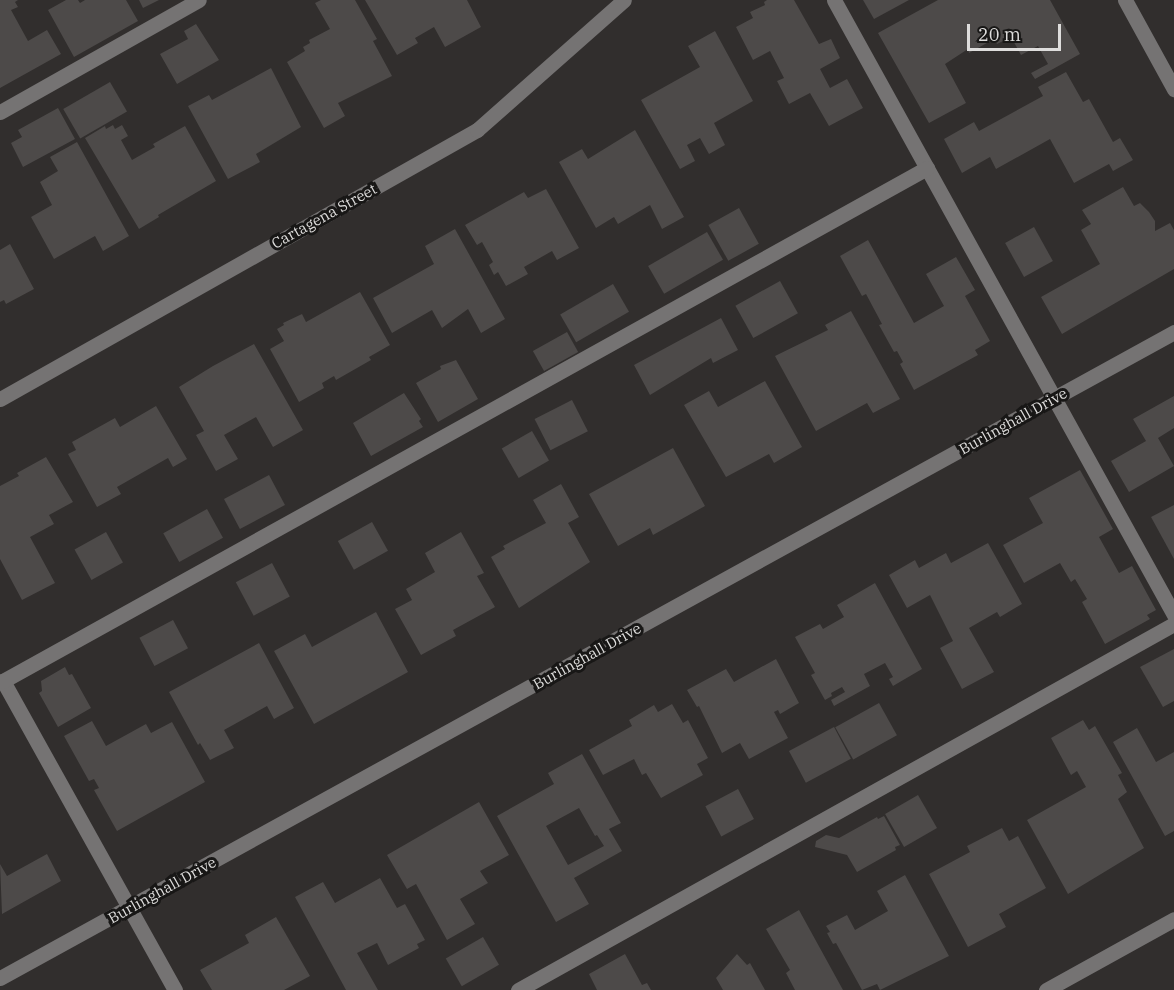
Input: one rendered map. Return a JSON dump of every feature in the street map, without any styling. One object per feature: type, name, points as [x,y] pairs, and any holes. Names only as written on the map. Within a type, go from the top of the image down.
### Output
[{"type":"street","points":[[0,112],[200,0]]},
{"type":"street","name":"Cartagena Street","points":[[0,399],[477,130],[624,0]]},
{"type":"street","points":[[834,0],[1174,615]]},
{"type":"street","points":[[1125,0],[1174,89]]},
{"type":"street","points":[[175,990],[3,681],[927,168]]},
{"type":"street","name":"Burlinghall Drive","points":[[0,978],[1174,332]]},
{"type":"street","points":[[518,990],[1174,624]]},
{"type":"street","points":[[1046,990],[1174,919]]},
{"type":"building","points":[[0,0],[18,0],[15,2],[18,7],[11,10],[28,41],[47,30],[61,54],[0,88]]},
{"type":"building","points":[[66,0],[78,0],[80,3],[85,0],[126,0],[138,21],[74,57],[48,10]]},
{"type":"building","points":[[139,0],[159,0],[143,8]]},
{"type":"building","points":[[321,0],[355,0],[377,39],[373,41],[392,76],[338,103],[345,116],[324,128],[287,62],[305,51],[303,47],[310,43],[309,40],[330,29],[315,3]]},
{"type":"building","points":[[365,0],[467,0],[481,27],[445,47],[434,27],[415,38],[418,43],[397,55]]},
{"type":"building","points":[[794,0],[819,44],[831,39],[840,58],[820,69],[830,88],[847,79],[863,108],[829,126],[810,93],[789,104],[777,81],[784,78],[770,51],[753,60],[736,27],[753,18],[750,12],[765,5],[764,2]]},
{"type":"building","points":[[863,0],[909,0],[874,19]]},
{"type":"building","points":[[938,0],[1050,0],[1080,54],[1035,79],[1031,73],[1048,64],[1038,46],[1021,55],[1011,37],[997,44],[994,39],[969,53],[968,49],[945,64],[966,103],[929,123],[878,33]]},
{"type":"building","points":[[196,24],[219,60],[177,84],[160,54],[188,39],[184,31]]},
{"type":"building","points":[[715,31],[753,101],[714,123],[725,145],[709,154],[700,138],[687,145],[695,161],[680,169],[641,100],[700,67],[688,46]]},
{"type":"building","points":[[271,68],[301,127],[256,154],[260,162],[228,179],[188,106],[209,95],[212,100]]},
{"type":"building","points":[[1066,72],[1083,102],[1089,99],[1113,142],[1120,138],[1133,160],[1113,171],[1109,164],[1074,183],[1050,139],[996,169],[990,157],[962,173],[944,139],[974,122],[979,131],[1043,96],[1038,87]]},
{"type":"building","points":[[110,82],[127,111],[80,138],[63,109]]},
{"type":"building","points":[[58,108],[75,139],[23,167],[11,143],[22,137],[18,130]]},
{"type":"building","points":[[113,125],[115,129],[122,125],[128,136],[121,140],[132,160],[155,147],[153,144],[185,126],[216,181],[158,215],[159,217],[139,229],[85,138],[105,126],[106,129]]},
{"type":"building","points":[[635,130],[684,217],[662,229],[650,205],[618,224],[614,217],[596,228],[559,162],[582,149],[588,159]]},
{"type":"building","points":[[77,142],[129,236],[103,251],[95,236],[54,259],[31,217],[52,205],[40,182],[58,171],[50,157]]},
{"type":"building","points":[[1123,187],[1134,206],[1140,203],[1149,212],[1155,221],[1155,231],[1170,223],[1174,230],[1174,269],[1062,334],[1041,297],[1100,264],[1081,230],[1091,224],[1082,210]]},
{"type":"building","points":[[546,189],[579,248],[557,260],[552,251],[524,267],[528,274],[506,286],[498,272],[494,275],[489,265],[493,262],[482,242],[477,245],[465,225],[524,192],[528,198]]},
{"type":"building","points":[[739,208],[759,244],[728,261],[708,225]]},
{"type":"building","points":[[1034,227],[1053,261],[1024,277],[1005,243]]},
{"type":"building","points":[[455,229],[505,319],[481,333],[468,309],[442,328],[432,310],[392,333],[373,298],[434,264],[425,246]]},
{"type":"building","points":[[707,232],[723,260],[664,294],[648,266]]},
{"type":"building","points":[[868,240],[914,323],[944,306],[926,274],[956,257],[975,290],[965,296],[990,341],[975,350],[978,355],[914,390],[900,364],[903,362],[897,351],[894,352],[879,325],[882,324],[866,294],[862,296],[840,256]]},
{"type":"building","points":[[10,244],[34,289],[6,304],[4,300],[0,302],[0,250]]},
{"type":"building","points":[[780,281],[798,313],[753,338],[735,306]]},
{"type":"building","points":[[613,284],[629,312],[576,342],[560,314]]},
{"type":"building","points":[[360,292],[390,345],[369,357],[371,360],[336,380],[334,376],[322,383],[324,388],[299,402],[270,349],[284,341],[277,329],[284,325],[283,323],[302,314],[306,322]]},
{"type":"building","points":[[851,311],[900,399],[873,413],[867,403],[816,431],[775,356],[828,330],[825,325]]},
{"type":"building","points":[[721,318],[738,350],[713,363],[711,358],[650,395],[634,365]]},
{"type":"building","points":[[567,332],[578,352],[544,371],[533,351]]},
{"type":"building","points":[[254,344],[303,430],[273,447],[256,417],[224,435],[238,459],[216,471],[196,435],[204,431],[179,387]]},
{"type":"building","points":[[456,360],[478,399],[438,422],[416,383],[441,369],[440,366]]},
{"type":"building","points":[[765,381],[802,447],[774,463],[769,454],[726,477],[684,405],[709,391],[718,407]]},
{"type":"building","points":[[404,393],[421,419],[419,421],[423,427],[371,456],[353,423]]},
{"type":"building","points":[[1174,396],[1174,428],[1158,438],[1174,466],[1129,492],[1111,461],[1146,441],[1133,419]]},
{"type":"building","points":[[572,400],[588,431],[550,450],[535,419]]},
{"type":"building","points":[[156,406],[187,459],[173,467],[168,458],[117,487],[121,494],[97,507],[68,454],[76,450],[72,442],[115,418],[120,427]]},
{"type":"building","points":[[532,431],[549,460],[519,478],[502,448]]},
{"type":"building","points":[[673,448],[705,506],[653,535],[650,528],[618,546],[589,494]]},
{"type":"building","points":[[46,457],[73,502],[49,515],[54,524],[30,537],[55,583],[22,600],[0,559],[0,486],[19,476],[17,473]]},
{"type":"building","points":[[1080,470],[1113,529],[1099,537],[1119,573],[1132,566],[1156,610],[1147,615],[1150,619],[1105,644],[1082,602],[1087,599],[1075,579],[1071,582],[1060,563],[1024,583],[1003,545],[1043,523],[1029,498]]},
{"type":"building","points":[[269,475],[285,505],[240,529],[224,499]]},
{"type":"building","points":[[561,484],[579,517],[568,523],[590,562],[519,608],[491,557],[505,549],[503,546],[546,523],[533,500]]},
{"type":"building","points":[[1174,505],[1174,559],[1151,517]]},
{"type":"building","points":[[207,509],[223,538],[179,562],[163,533]]},
{"type":"building","points":[[372,522],[388,551],[354,570],[338,541]]},
{"type":"building","points":[[106,532],[123,563],[91,580],[75,549]]},
{"type":"building","points":[[461,532],[484,573],[477,576],[495,607],[453,630],[456,636],[421,655],[395,609],[412,600],[406,589],[435,572],[425,553]]},
{"type":"building","points":[[988,543],[1022,604],[1000,617],[997,612],[969,628],[994,672],[962,689],[940,648],[953,641],[930,595],[907,608],[889,575],[915,560],[919,568],[946,553],[951,563]]},
{"type":"building","points":[[272,563],[290,597],[254,616],[236,582]]},
{"type":"building","points":[[875,583],[922,669],[893,686],[889,679],[893,677],[885,663],[864,674],[870,686],[834,706],[831,700],[845,692],[842,687],[831,693],[832,696],[825,700],[811,675],[815,673],[795,637],[820,624],[823,629],[844,617],[837,605]]},
{"type":"building","points":[[376,612],[408,672],[314,724],[274,651],[305,634],[312,647]]},
{"type":"building","points":[[173,620],[188,648],[154,666],[139,638]]},
{"type":"building","points":[[259,643],[294,708],[274,719],[267,706],[224,730],[234,748],[210,760],[200,743],[198,745],[169,692]]},
{"type":"building","points":[[1174,649],[1174,701],[1163,707],[1140,667]]},
{"type":"building","points":[[776,659],[799,703],[780,714],[778,710],[774,712],[788,738],[749,759],[740,743],[722,753],[699,706],[697,707],[687,690],[726,669],[734,682]]},
{"type":"building","points":[[65,667],[69,675],[72,674],[91,708],[58,727],[39,693],[42,691],[41,681]]},
{"type":"building","points":[[879,703],[897,735],[853,760],[835,727]]},
{"type":"building","points":[[672,704],[683,723],[688,720],[708,758],[697,764],[703,775],[661,798],[646,773],[642,775],[634,759],[603,775],[589,750],[632,726],[629,720],[654,705],[658,712]]},
{"type":"building","points":[[1083,720],[1089,730],[1095,726],[1122,773],[1118,775],[1127,792],[1118,799],[1144,848],[1068,894],[1027,820],[1086,787],[1077,771],[1071,775],[1051,738]]},
{"type":"building","points":[[92,721],[106,746],[146,724],[151,733],[172,722],[205,782],[117,831],[94,790],[99,788],[94,779],[89,781],[64,736]]},
{"type":"building","points":[[834,727],[851,759],[806,783],[789,751]]},
{"type":"building","points":[[1137,728],[1156,762],[1174,752],[1174,831],[1165,836],[1113,742]]},
{"type":"building","points":[[582,754],[621,823],[609,829],[622,851],[574,878],[589,904],[556,922],[497,816],[554,784],[548,773]],"holes":[[[579,808],[595,836],[597,835],[604,846],[568,865],[546,826]]]},
{"type":"building","points":[[738,789],[754,819],[721,836],[705,806]]},
{"type":"building","points":[[918,795],[937,828],[904,847],[885,814]]},
{"type":"building","points":[[479,802],[509,855],[480,871],[488,883],[460,899],[475,924],[447,940],[416,884],[407,889],[387,855]]},
{"type":"building","points":[[884,816],[900,845],[895,847],[896,850],[857,872],[847,855],[815,847],[816,841],[826,835],[839,838],[877,817],[878,819]]},
{"type":"building","points":[[1002,828],[1009,841],[1018,836],[1046,888],[999,914],[1006,927],[968,947],[929,874],[970,852],[967,846]]},
{"type":"building","points":[[47,854],[61,881],[2,914],[0,864],[7,876]]},
{"type":"building","points":[[905,875],[949,956],[880,990],[877,984],[862,990],[836,943],[833,944],[826,926],[847,915],[855,930],[888,911],[877,891]]},
{"type":"building","points":[[380,878],[397,908],[405,904],[425,940],[417,944],[419,948],[388,965],[377,943],[357,953],[378,990],[346,990],[295,897],[323,882],[335,903]]},
{"type":"building","points":[[799,910],[843,990],[795,990],[786,973],[790,970],[766,929]]},
{"type":"building","points":[[276,917],[310,976],[284,990],[212,990],[200,970],[249,943],[245,935]]},
{"type":"building","points":[[483,937],[499,965],[462,986],[446,958]]},
{"type":"building","points":[[625,954],[642,985],[647,983],[651,990],[597,990],[589,974]]},
{"type":"building","points":[[737,954],[747,965],[750,963],[765,990],[723,990],[716,978]]}]
